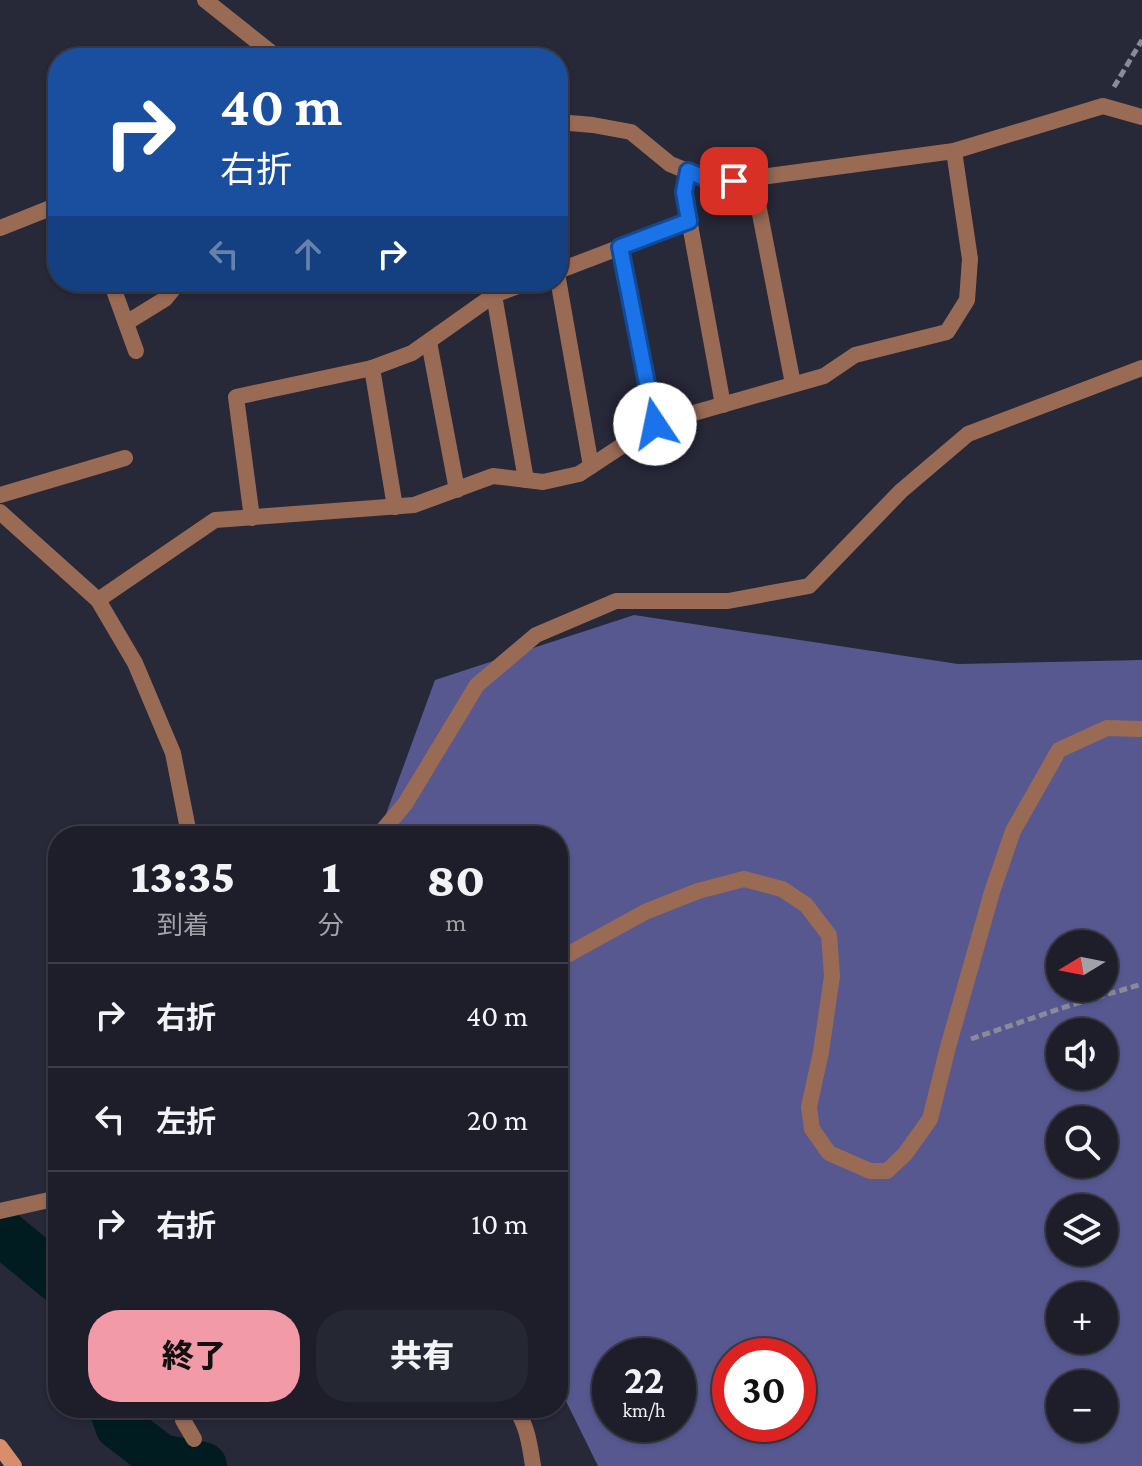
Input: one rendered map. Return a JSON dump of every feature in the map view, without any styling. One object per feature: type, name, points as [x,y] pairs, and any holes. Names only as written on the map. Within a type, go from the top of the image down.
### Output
[{"type":"main road","points":[[0,1447],[14,1466]]},
{"type":"street","points":[[205,0],[265,48]]},
{"type":"street","points":[[568,123],[631,132],[670,164],[716,183],[954,151],[1103,106],[1142,117]]},
{"type":"street","points":[[98,600],[215,520],[414,505],[493,476],[543,482],[579,474],[655,424],[824,376],[855,355],[947,332],[967,300],[970,259],[954,151]]},
{"type":"street","points":[[688,171],[684,192],[723,405]]},
{"type":"street","points":[[753,178],[793,384]]},
{"type":"street","points":[[0,228],[48,209]]},
{"type":"street","points":[[568,267],[689,221]]},
{"type":"street","points":[[620,247],[655,424]]},
{"type":"street","points":[[115,292],[136,351]]},
{"type":"street","points":[[126,323],[165,299],[171,292]]},
{"type":"street","points":[[252,518],[236,397],[372,368],[412,353],[502,292]]},
{"type":"street","points":[[560,292],[591,466]]},
{"type":"street","points":[[494,295],[526,480]]},
{"type":"street","points":[[429,342],[457,490]]},
{"type":"street","points":[[372,368],[395,507]]},
{"type":"street","points":[[386,826],[405,804],[477,685],[536,635],[616,601],[728,601],[809,586],[901,491],[968,434],[1142,368]]},
{"type":"street","points":[[0,495],[125,458]]},
{"type":"street","points":[[0,512],[98,600],[135,663],[173,753],[187,826]]},
{"type":"street","points":[[568,954],[645,912],[698,891],[744,879],[782,889],[806,905],[829,935],[832,976],[809,1107],[812,1129],[829,1153],[870,1171],[887,1171],[905,1154],[930,1119],[992,892],[1013,831],[1059,750],[1107,728],[1142,729]]},
{"type":"street","points":[[0,1211],[48,1200]]},
{"type":"street","points":[[183,1418],[194,1439]]},
{"type":"street","points":[[521,1418],[533,1466]]},
{"type":"path","points":[[1103,106],[1142,40]]},
{"type":"path","points":[[948,1047],[1142,984]]},
{"type":"shaded area","points":[[634,615],[958,664],[1142,660],[1142,1466],[598,1466],[568,1405],[568,826],[382,826],[435,680]]},
{"type":"waterway","points":[[0,1231],[48,1271]]},
{"type":"waterway","points":[[116,1418],[119,1426],[161,1458],[203,1466]]},
{"type":"route","points":[[655,424],[620,247],[689,221],[684,192],[688,171],[716,183],[734,181]]}]
